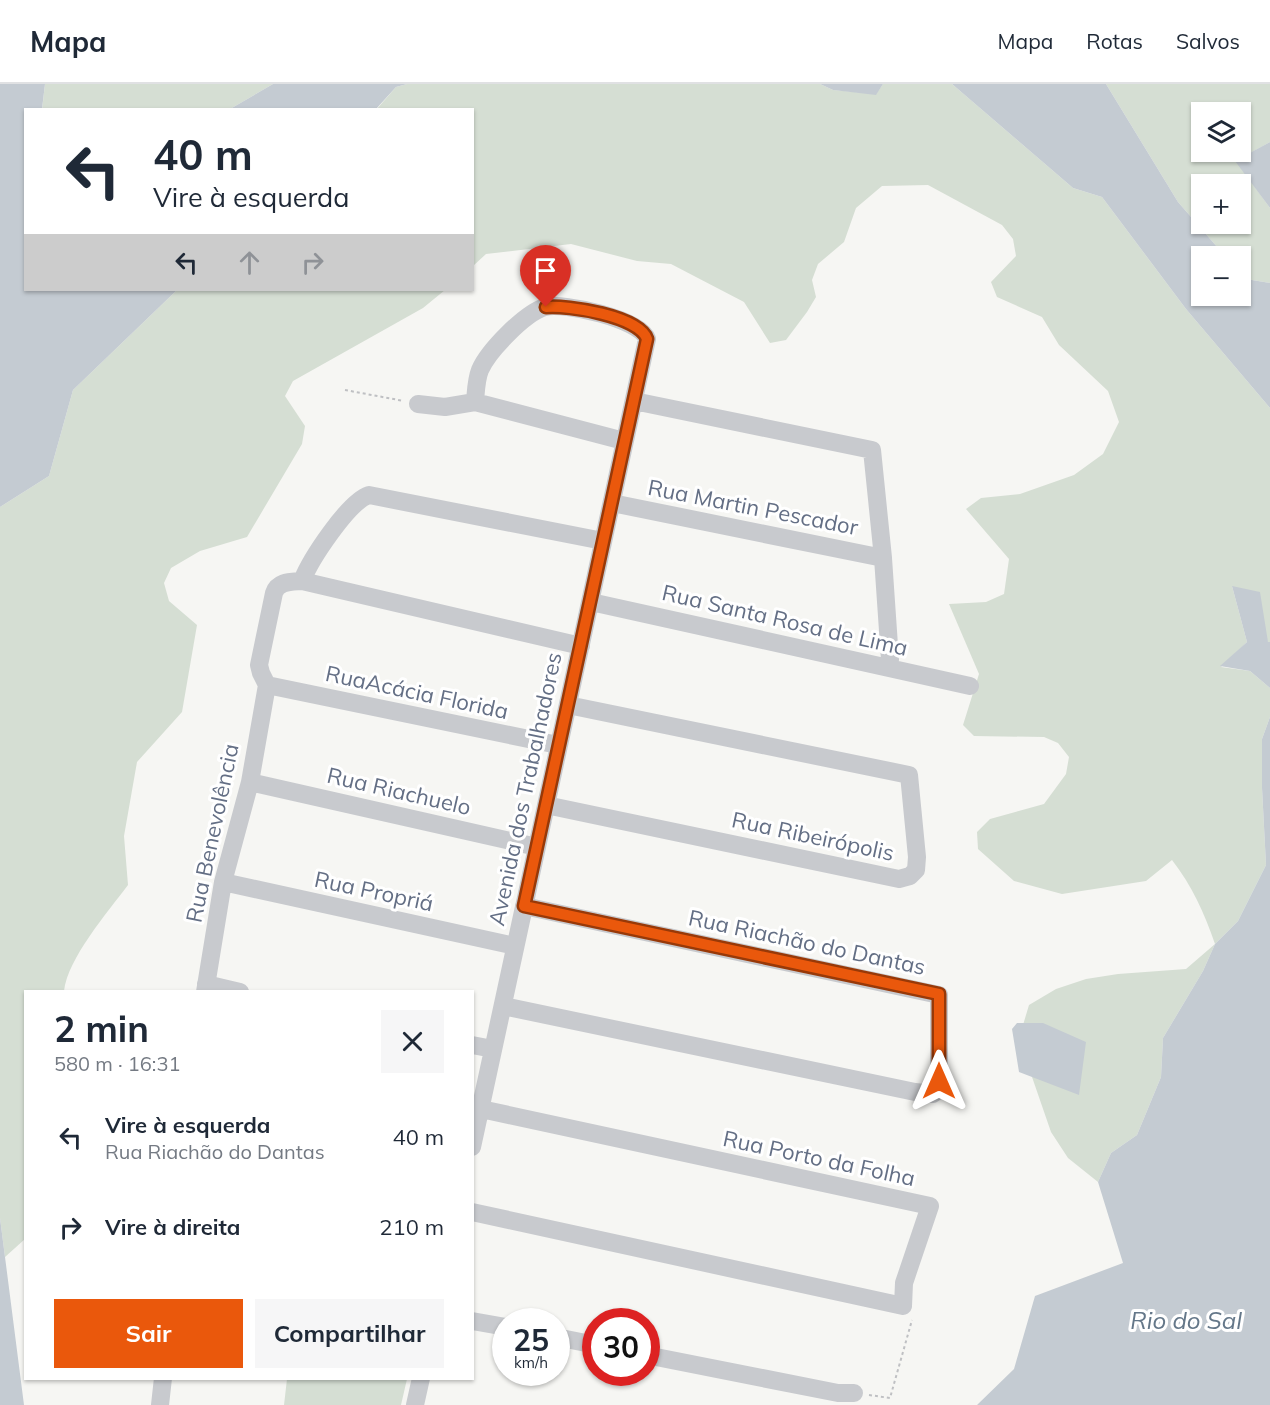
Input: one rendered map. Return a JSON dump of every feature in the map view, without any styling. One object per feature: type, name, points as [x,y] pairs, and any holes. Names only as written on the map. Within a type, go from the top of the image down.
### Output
[{"type":"street","name":"Avenida dos Trabalhadores","points":[[474,1139],[647,339],[644,333],[627,322],[615,318],[552,306],[540,309],[508,335],[480,368],[475,402]]},
{"type":"street","points":[[634,401],[872,450],[890,660],[885,667]]},
{"type":"street","points":[[418,404],[448,406],[475,402],[624,441]]},
{"type":"street","points":[[302,581],[319,548],[362,498],[369,495],[603,542]]},
{"type":"street","name":"Rua Martin Pescador","points":[[612,503],[883,558]]},
{"type":"street","points":[[267,685],[260,665],[275,591],[283,584],[302,581],[581,646]]},
{"type":"street","name":"Rua Santa Rosa de Lima","points":[[591,602],[970,686]]},
{"type":"street","name":"RuaAcácia Florida","points":[[267,685],[558,745]]},
{"type":"street","name":"Rua Benevolência","points":[[205,988],[223,882],[250,782],[267,685]]},
{"type":"street","name":"Rua Ribeirópolis","points":[[546,805],[899,879],[910,876],[917,866],[909,775],[568,705]]},
{"type":"street","name":"Rua Riachuelo","points":[[250,782],[537,847]]},
{"type":"street","name":"Rua Propriá","points":[[223,882],[515,946]]},
{"type":"street","name":"Rua Riachão do Dantas","points":[[503,1006],[915,1092],[933,1094],[938,1090],[939,994],[524,906]]},
{"type":"street","points":[[205,988],[222,990]]},
{"type":"street","points":[[474,1044],[493,1049]]},
{"type":"street","name":"Rua Porto da Folha","points":[[481,1109],[930,1206],[904,1283],[903,1306]]},
{"type":"street","points":[[474,1212],[903,1306]]},
{"type":"street","points":[[474,1321],[492,1325]]},
{"type":"street","points":[[660,1358],[841,1397]]},
{"type":"street","points":[[160,1405],[163,1380]]},
{"type":"street","points":[[415,1405],[421,1380]]},
{"type":"path","points":[[345,390],[418,404]]},
{"type":"path","points":[[841,1397],[890,1398],[913,1316],[903,1306]]},
{"type":"shaded area","points":[[45,84],[273,84],[232,108],[42,108]]},
{"type":"shaded area","points":[[407,84],[820,84],[833,90],[876,94],[883,84],[952,84],[1073,188],[1102,197],[1186,309],[1270,408],[1270,642],[1232,586],[1247,642],[1221,667],[1250,671],[1270,688],[1270,717],[1262,739],[1266,865],[1238,921],[1215,944],[1197,900],[1172,860],[1146,881],[1062,894],[1014,881],[978,849],[977,832],[990,819],[1044,804],[1066,774],[1069,757],[1058,743],[1044,737],[974,736],[963,725],[979,674],[949,604],[986,602],[1004,594],[1009,559],[966,509],[981,498],[1020,494],[1074,475],[1103,454],[1119,422],[1108,391],[1059,345],[1042,317],[997,297],[991,282],[1016,256],[1013,239],[1002,225],[928,185],[882,186],[856,208],[844,242],[818,264],[812,280],[816,297],[807,312],[786,340],[770,343],[744,302],[671,264],[637,261],[571,244],[486,254],[474,265],[474,108],[378,108],[396,87]]},
{"type":"shaded area","points":[[1106,84],[1270,84],[1270,142],[1251,153],[1251,102],[1191,102],[1191,162],[1237,162],[1245,174],[1191,174],[1191,217],[1178,202]]},
{"type":"shaded area","points":[[1251,182],[1270,208],[1270,283],[1251,280],[1251,246],[1216,246],[1206,234],[1251,234]]},
{"type":"shaded area","points":[[176,291],[444,291],[423,308],[293,381],[285,396],[305,426],[302,444],[247,537],[200,551],[171,568],[164,583],[169,601],[197,625],[182,712],[137,762],[124,836],[128,885],[80,950],[67,978],[64,990],[24,990],[24,1240],[5,1257],[0,1218],[0,507],[49,476],[73,390]]},
{"type":"shaded area","points":[[1215,944],[1203,971],[1163,1038],[1161,1077],[1137,1135],[1111,1153],[1098,1182],[1068,1158],[1051,1132],[1022,1048],[1020,1035],[1029,1005],[1056,989],[1086,979],[1186,969]]},
{"type":"shaded area","points":[[287,1380],[407,1380],[401,1405],[284,1405]]},
{"type":"water","points":[[0,84],[45,84],[42,108],[24,108],[24,291],[176,291],[73,390],[49,476],[0,507]]},
{"type":"water","points":[[273,84],[407,84],[396,87],[377,108],[232,108]]},
{"type":"water","points":[[820,84],[883,84],[876,95],[833,90]]},
{"type":"water","points":[[952,84],[1106,84],[1178,202],[1191,217],[1191,234],[1206,234],[1216,246],[1191,246],[1191,306],[1251,306],[1251,280],[1270,283],[1270,408],[1186,309],[1102,197],[1073,188]]},
{"type":"water","points":[[1270,142],[1270,208],[1251,182],[1251,174],[1245,174],[1236,162],[1251,162],[1251,152]]},
{"type":"water","points":[[1232,586],[1260,592],[1268,642],[1270,642],[1270,688],[1250,671],[1220,666],[1247,642]]},
{"type":"water","name":"Rio do Sal","points":[[1270,717],[1270,1405],[977,1405],[1014,1369],[1035,1296],[1123,1263],[1098,1182],[1111,1153],[1137,1135],[1161,1077],[1163,1038],[1203,971],[1215,944],[1238,921],[1266,865],[1262,739]]},
{"type":"water","points":[[1017,1023],[1043,1023],[1086,1042],[1079,1095],[1019,1072],[1012,1029]]},
{"type":"water","points":[[0,1218],[24,1405],[0,1405]]},
{"type":"route","points":[[546,307],[579,310],[615,318],[641,330],[647,339],[524,906],[939,994],[939,1081]]}]
